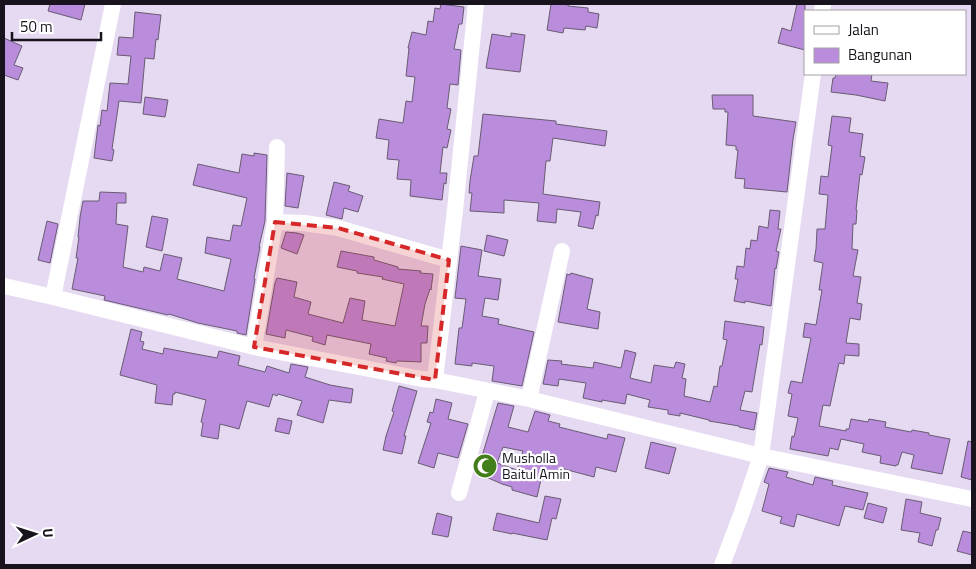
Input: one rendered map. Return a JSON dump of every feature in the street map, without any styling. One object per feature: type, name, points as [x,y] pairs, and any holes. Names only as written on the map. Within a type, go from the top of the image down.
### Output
[{"type":"street","points":[[53,297],[113,4]]},
{"type":"street","points":[[435,380],[476,4]]},
{"type":"street","points":[[722,565],[761,456],[813,75]]},
{"type":"street","points":[[254,346],[275,222],[277,147]]},
{"type":"street","points":[[275,222],[304,223],[338,228],[449,260]]},
{"type":"street","points":[[528,399],[562,251]]},
{"type":"street","points":[[4,286],[254,346],[528,399],[761,456],[972,498]]},
{"type":"street","points":[[459,493],[487,392]]},
{"type":"highlighted area","points":[[275,222],[338,228],[449,260],[435,380],[254,347]]},
{"type":"building","points":[[50,4],[85,4],[81,20],[48,11]]},
{"type":"building","points":[[441,4],[464,7],[462,24],[459,24],[454,49],[461,50],[458,85],[450,84],[447,108],[451,109],[447,129],[451,130],[447,148],[443,147],[440,173],[447,173],[442,200],[410,196],[411,180],[397,179],[399,160],[387,159],[389,140],[376,138],[379,119],[403,123],[406,101],[412,102],[415,77],[406,76],[408,48],[412,32],[426,35],[428,21],[433,22],[435,8],[440,9]]},
{"type":"building","points":[[551,4],[568,4],[568,6],[588,8],[588,12],[599,14],[597,28],[586,26],[585,30],[564,28],[563,33],[547,30]]},
{"type":"building","points":[[797,4],[805,4],[804,50],[778,43],[782,28],[791,31]]},
{"type":"building","points":[[135,12],[161,15],[154,59],[145,58],[141,103],[119,101],[112,161],[94,158],[98,125],[100,126],[102,110],[107,111],[110,83],[128,84],[131,56],[117,55],[119,37],[133,38]]},
{"type":"building","points":[[511,33],[525,35],[520,72],[486,68],[492,34],[511,37]]},
{"type":"building","points":[[4,38],[22,46],[14,65],[23,68],[18,80],[4,75]]},
{"type":"building","points":[[836,75],[872,75],[871,81],[888,83],[885,101],[831,92],[833,78]]},
{"type":"building","points":[[712,95],[753,95],[753,116],[796,122],[787,192],[744,188],[745,179],[735,178],[738,150],[736,150],[736,146],[726,145],[728,112],[725,112],[725,109],[713,109]]},
{"type":"building","points":[[145,97],[168,100],[165,117],[143,114]]},
{"type":"building","points":[[483,114],[556,121],[556,124],[607,131],[605,146],[553,138],[550,161],[546,161],[543,194],[600,202],[598,216],[596,215],[593,229],[578,226],[581,212],[557,209],[556,223],[537,221],[539,203],[504,200],[504,213],[470,211],[472,193],[469,193],[470,181],[474,156],[478,156]]},
{"type":"building","points":[[832,116],[851,118],[849,132],[863,134],[860,156],[865,157],[862,175],[860,174],[856,224],[853,224],[852,249],[858,250],[853,276],[861,277],[857,303],[862,304],[860,320],[850,318],[846,343],[859,344],[859,356],[845,355],[844,364],[839,363],[830,406],[823,405],[819,426],[846,431],[846,429],[849,429],[851,419],[868,422],[869,419],[886,422],[885,427],[929,433],[929,435],[950,439],[942,474],[911,468],[914,455],[902,452],[896,466],[880,463],[881,456],[862,452],[864,444],[841,439],[838,450],[830,448],[828,456],[790,449],[798,418],[788,416],[792,394],[788,393],[791,381],[802,383],[811,338],[803,337],[805,323],[816,325],[822,290],[819,290],[823,263],[814,261],[817,229],[825,229],[828,195],[819,194],[821,176],[828,177],[832,146],[828,145]]},
{"type":"building","points":[[254,153],[267,155],[265,221],[259,247],[246,335],[169,314],[104,300],[105,296],[72,289],[78,258],[76,258],[83,201],[99,201],[100,192],[126,193],[126,203],[117,203],[116,224],[128,226],[123,267],[143,272],[144,267],[160,271],[164,254],[182,258],[177,279],[224,291],[231,259],[205,253],[207,237],[230,241],[233,225],[241,226],[247,198],[193,185],[198,164],[239,173],[242,154],[254,156]]},
{"type":"building","points":[[287,173],[304,176],[298,208],[285,206]]},
{"type":"building","points":[[334,182],[350,186],[348,191],[363,196],[358,212],[344,208],[342,219],[326,215]]},
{"type":"building","points":[[770,210],[780,211],[778,229],[781,229],[776,251],[779,252],[775,268],[771,306],[734,301],[738,279],[735,279],[737,266],[744,267],[746,248],[750,249],[751,240],[757,241],[759,226],[768,228]]},
{"type":"building","points":[[152,216],[168,219],[162,251],[146,247]]},
{"type":"building","points":[[47,221],[58,224],[50,263],[38,260]]},
{"type":"building","points":[[286,232],[304,235],[297,254],[281,248]]},
{"type":"building","points":[[487,235],[508,240],[504,256],[484,251]]},
{"type":"building","points":[[461,246],[482,250],[478,276],[501,279],[498,300],[485,298],[482,316],[499,319],[498,324],[534,332],[522,386],[492,381],[494,366],[472,363],[472,366],[455,364],[459,328],[462,328],[466,299],[455,298]]},
{"type":"building","points":[[341,251],[374,257],[374,260],[398,267],[398,269],[433,274],[431,290],[425,304],[421,326],[428,326],[427,343],[421,343],[421,362],[397,361],[396,363],[386,361],[387,358],[369,354],[371,344],[327,335],[325,345],[312,341],[313,337],[286,330],[285,338],[266,334],[277,278],[297,282],[294,297],[311,302],[308,314],[343,323],[350,298],[365,301],[362,320],[395,326],[404,284],[382,279],[383,277],[357,273],[357,271],[337,267]]},
{"type":"building","points":[[571,273],[593,279],[587,309],[600,312],[598,329],[558,322],[567,274],[570,275]]},
{"type":"building","points":[[725,321],[764,327],[752,392],[745,391],[740,410],[757,413],[754,430],[680,413],[680,416],[668,414],[668,410],[648,407],[650,400],[627,394],[625,404],[583,398],[586,383],[559,379],[558,386],[543,384],[548,360],[562,361],[561,364],[593,368],[594,362],[621,368],[625,350],[636,353],[630,378],[651,383],[654,365],[674,368],[676,362],[685,364],[682,378],[686,379],[684,396],[710,402],[714,386],[717,387],[727,340],[723,339]]},
{"type":"building","points":[[131,329],[142,332],[140,341],[144,342],[142,349],[163,354],[164,348],[217,358],[219,351],[240,356],[238,365],[265,372],[267,366],[289,373],[291,364],[308,367],[305,377],[330,385],[353,389],[351,403],[329,400],[323,423],[297,415],[302,401],[273,394],[269,407],[247,401],[239,429],[220,424],[218,439],[201,436],[203,423],[201,422],[206,400],[175,392],[172,405],[155,403],[157,385],[120,375]]},
{"type":"building","points":[[399,386],[417,391],[404,436],[406,436],[402,454],[383,450]]},
{"type":"building","points":[[436,399],[452,403],[448,419],[468,424],[458,458],[438,453],[434,468],[418,463],[431,423],[427,422],[430,412],[433,413]]},
{"type":"building","points":[[498,403],[514,406],[508,427],[528,432],[535,411],[550,415],[548,421],[560,424],[559,427],[607,439],[608,434],[625,438],[616,472],[596,467],[594,477],[564,469],[561,481],[542,475],[537,497],[512,490],[512,487],[477,473]],"holes":[[[503,447],[523,451],[517,470],[497,463]]]},
{"type":"building","points":[[278,418],[292,421],[289,434],[275,431]]},
{"type":"building","points":[[968,441],[972,442],[972,480],[961,477]]},
{"type":"building","points":[[651,442],[676,448],[669,474],[645,468]]},
{"type":"building","points":[[769,468],[788,472],[786,477],[813,485],[815,477],[833,481],[832,485],[868,493],[863,510],[845,506],[839,526],[797,514],[794,527],[780,523],[782,517],[762,511],[769,484],[764,482]]},
{"type":"building","points":[[545,496],[561,499],[556,519],[552,518],[547,540],[493,530],[497,513],[539,523]]},
{"type":"building","points":[[906,499],[922,502],[920,513],[941,518],[932,546],[918,542],[920,533],[901,530]]},
{"type":"building","points":[[868,503],[887,508],[883,523],[864,518]]},
{"type":"building","points":[[437,513],[452,517],[448,537],[432,534]]},
{"type":"building","points":[[963,531],[972,533],[972,555],[957,551]]},
{"type":"place","name":"Musholla Baitul Amin","points":[[485,466]]}]
